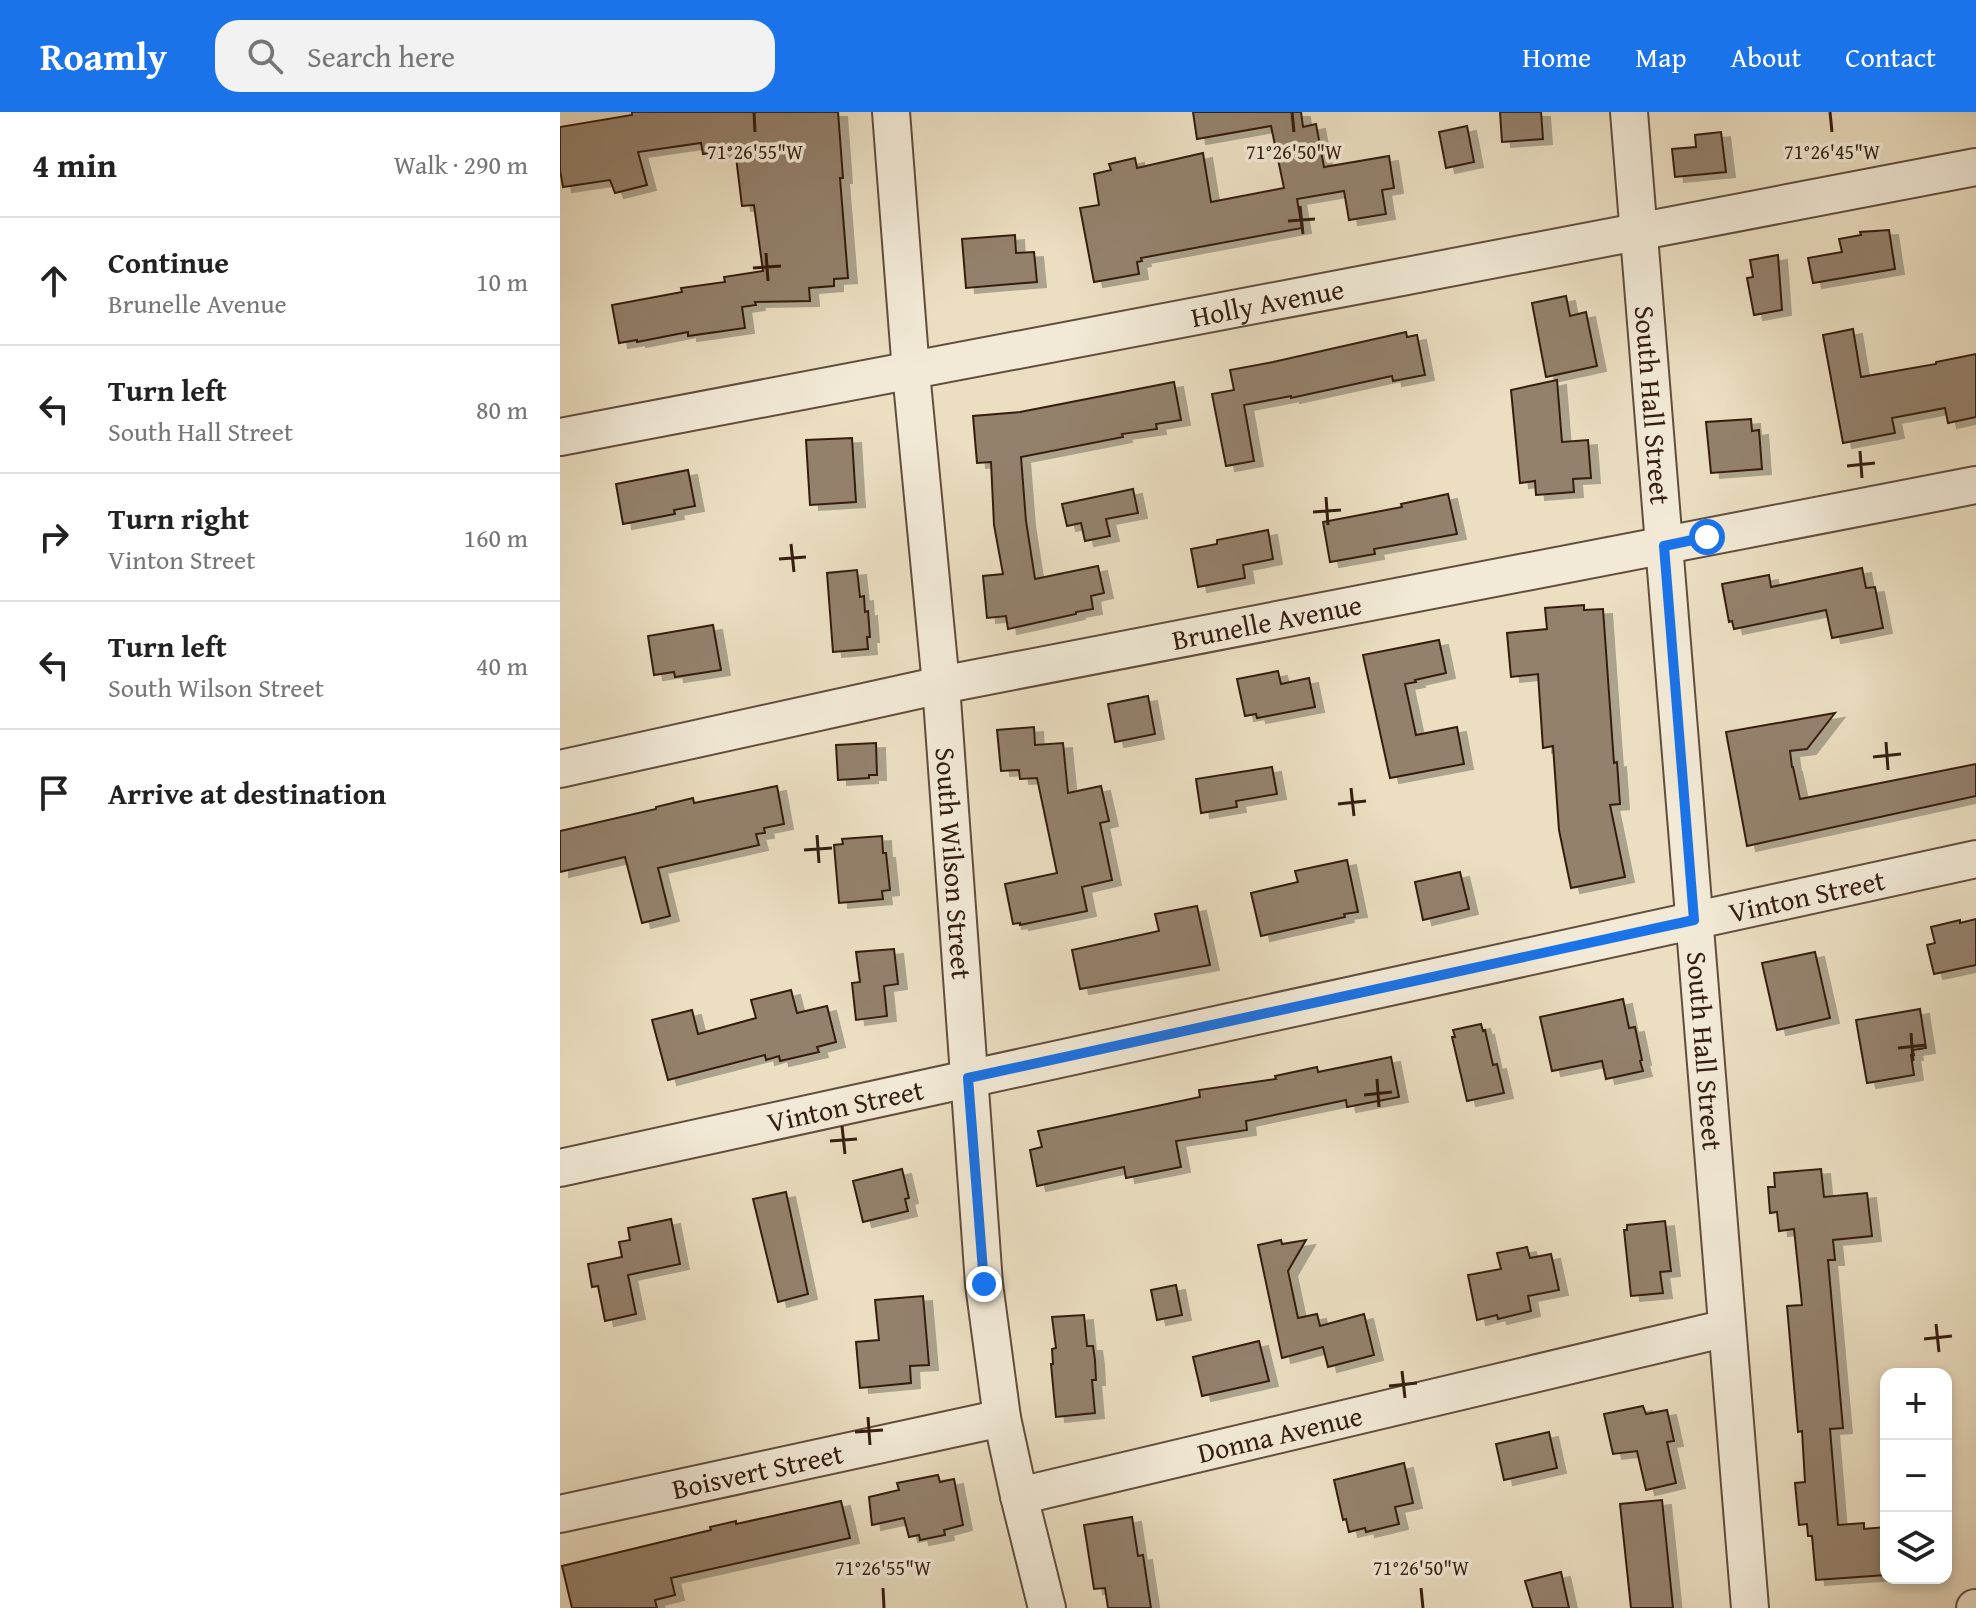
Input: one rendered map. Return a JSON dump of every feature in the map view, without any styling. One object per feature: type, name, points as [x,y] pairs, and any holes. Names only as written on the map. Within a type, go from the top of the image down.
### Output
[{"type":"street","name":"South Wilson Street","points":[[891,112],[911,372],[941,685],[984,1284],[1002,1418],[1047,1608]]},
{"type":"street","name":"South Hall Street","points":[[1629,112],[1750,1608]]},
{"type":"street","name":"Holly Avenue","points":[[560,437],[1976,167]]},
{"type":"street","name":"Brunelle Avenue","points":[[560,769],[941,685],[1976,485]]},
{"type":"street","name":"Vinton Street","points":[[560,1168],[1976,859]]},
{"type":"street","name":"Donna Avenue","points":[[1019,1496],[1727,1328]]},
{"type":"street","name":"Boisvert Street","points":[[560,1514],[1002,1418]]},
{"type":"building","points":[[632,112],[838,112],[848,278],[834,279],[834,286],[809,288],[810,301],[755,302],[756,305],[742,307],[745,328],[688,336],[688,332],[619,343],[612,305],[682,292],[681,288],[725,282],[724,277],[763,271],[754,205],[742,206],[735,149],[703,154],[701,143],[638,152],[647,185],[615,193],[610,180],[563,187],[560,127],[632,115]]},
{"type":"building","points":[[1193,112],[1301,112],[1303,127],[1316,124],[1324,167],[1389,156],[1394,188],[1382,190],[1386,214],[1349,220],[1344,191],[1297,199],[1302,228],[1141,258],[1142,261],[1137,262],[1139,274],[1094,282],[1080,208],[1099,205],[1094,174],[1111,170],[1109,164],[1135,158],[1137,168],[1203,153],[1211,202],[1284,188],[1271,126],[1197,139]]},
{"type":"building","points":[[1500,112],[1541,112],[1543,139],[1502,142]]},
{"type":"building","points":[[1467,126],[1474,162],[1446,168],[1439,132]]},
{"type":"building","points":[[1721,132],[1726,172],[1675,177],[1672,149],[1696,147],[1695,135]]},
{"type":"building","points":[[1889,230],[1895,269],[1813,283],[1808,258],[1842,252],[1839,239],[1861,235],[1860,232]]},
{"type":"building","points":[[1015,235],[1016,253],[1034,252],[1037,282],[966,288],[962,239]]},
{"type":"building","points":[[1778,255],[1782,310],[1754,315],[1747,278],[1753,277],[1750,260]]},
{"type":"building","points":[[1566,296],[1570,316],[1586,312],[1597,366],[1546,377],[1532,303]]},
{"type":"building","points":[[1853,329],[1861,377],[1976,354],[1976,417],[1948,423],[1945,408],[1892,418],[1895,433],[1843,443],[1823,335]]},
{"type":"building","points":[[1406,332],[1407,337],[1417,335],[1425,375],[1393,381],[1392,376],[1244,405],[1254,461],[1226,466],[1212,394],[1234,390],[1230,370]]},
{"type":"building","points":[[1557,380],[1562,442],[1588,440],[1591,478],[1573,479],[1574,492],[1536,495],[1535,481],[1520,483],[1511,390]]},
{"type":"building","points":[[1174,382],[1181,420],[1156,424],[1157,429],[1122,434],[1123,437],[1021,457],[1035,579],[1098,566],[1104,593],[1091,596],[1093,609],[1008,629],[1006,616],[987,618],[983,576],[1003,574],[994,525],[991,462],[977,463],[973,416],[1020,412]]},
{"type":"building","points":[[1751,419],[1752,431],[1759,430],[1762,469],[1711,473],[1706,422]]},
{"type":"building","points":[[852,438],[856,502],[810,505],[806,440]]},
{"type":"building","points":[[688,470],[695,506],[674,510],[675,514],[623,524],[616,484]]},
{"type":"building","points":[[1133,489],[1138,513],[1106,519],[1110,536],[1085,541],[1081,523],[1067,526],[1062,504]]},
{"type":"building","points":[[1448,494],[1457,534],[1374,549],[1375,554],[1330,562],[1323,522],[1402,507],[1401,504]]},
{"type":"building","points":[[1268,530],[1273,559],[1243,565],[1245,578],[1198,587],[1191,549],[1217,544],[1217,540]]},
{"type":"building","points":[[1862,568],[1866,588],[1875,587],[1883,628],[1832,638],[1826,610],[1734,629],[1732,621],[1729,622],[1722,584],[1769,575],[1771,587]]},
{"type":"building","points":[[857,570],[860,597],[864,596],[865,612],[868,611],[868,649],[833,652],[827,573]]},
{"type":"building","points":[[1584,605],[1584,610],[1603,609],[1614,763],[1617,762],[1620,804],[1610,805],[1625,877],[1571,888],[1559,830],[1553,746],[1543,748],[1538,674],[1511,677],[1507,633],[1547,629],[1545,608]]},
{"type":"building","points":[[713,625],[721,670],[675,677],[674,672],[654,675],[648,636]]},
{"type":"building","points":[[1439,640],[1446,673],[1405,684],[1416,735],[1457,727],[1464,764],[1390,778],[1363,655]]},
{"type":"building","points":[[1278,671],[1281,684],[1309,678],[1315,707],[1257,718],[1256,714],[1245,716],[1237,679]]},
{"type":"building","points":[[1148,696],[1155,734],[1115,742],[1108,704]]},
{"type":"building","points":[[1835,713],[1807,749],[1790,751],[1800,799],[1976,764],[1976,796],[1747,846],[1726,732]]},
{"type":"building","points":[[1034,727],[1035,745],[1063,743],[1068,793],[1101,786],[1109,821],[1100,823],[1112,880],[1082,887],[1087,911],[1020,925],[1013,924],[1005,884],[1057,873],[1037,778],[1020,779],[1019,770],[1001,771],[997,730]]},
{"type":"building","points":[[876,743],[877,775],[838,780],[836,745]]},
{"type":"building","points":[[1272,767],[1277,794],[1236,801],[1237,807],[1201,813],[1196,779]]},
{"type":"building","points":[[777,786],[784,824],[764,828],[765,833],[756,834],[759,845],[658,868],[670,916],[642,923],[625,857],[560,872],[560,831],[693,798],[694,803]]},
{"type":"building","points":[[882,836],[890,890],[882,891],[883,899],[839,903],[834,845],[843,844],[842,839]]},
{"type":"building","points":[[1347,860],[1358,912],[1261,936],[1251,893],[1298,882],[1295,871]]},
{"type":"building","points":[[1460,872],[1469,909],[1423,920],[1415,882]]},
{"type":"building","points":[[1197,906],[1210,965],[1080,989],[1072,950],[1159,931],[1155,914]]},
{"type":"building","points":[[1976,919],[1976,965],[1934,974],[1927,945],[1935,943],[1931,927]]},
{"type":"building","points":[[894,949],[898,984],[884,986],[887,1016],[856,1020],[852,983],[860,982],[856,952]]},
{"type":"building","points":[[1815,952],[1830,1018],[1777,1030],[1762,963]]},
{"type":"building","points":[[791,990],[797,1013],[827,1006],[836,1042],[817,1047],[819,1052],[780,1061],[779,1056],[766,1060],[765,1055],[668,1080],[652,1020],[692,1010],[698,1034],[756,1018],[751,1000]]},
{"type":"building","points":[[1623,999],[1629,1028],[1635,1027],[1643,1071],[1606,1079],[1602,1061],[1552,1071],[1540,1017]]},
{"type":"building","points":[[1920,1009],[1926,1048],[1913,1050],[1914,1075],[1867,1083],[1856,1020]]},
{"type":"building","points":[[1481,1024],[1493,1065],[1497,1064],[1504,1093],[1467,1101],[1453,1030]]},
{"type":"building","points":[[1391,1057],[1399,1097],[1347,1107],[1346,1100],[1246,1121],[1247,1130],[1176,1141],[1181,1167],[1126,1178],[1124,1167],[1037,1186],[1030,1150],[1042,1147],[1038,1131],[1200,1097],[1199,1090],[1276,1079],[1275,1076],[1317,1067],[1318,1072]]},
{"type":"building","points":[[902,1169],[909,1198],[905,1199],[908,1211],[863,1222],[853,1181]]},
{"type":"building","points":[[1821,1169],[1824,1197],[1867,1193],[1872,1236],[1833,1240],[1835,1260],[1828,1260],[1843,1428],[1830,1429],[1838,1525],[1864,1523],[1864,1529],[1880,1528],[1880,1575],[1816,1580],[1812,1536],[1808,1536],[1807,1524],[1799,1525],[1795,1483],[1805,1482],[1787,1306],[1802,1305],[1794,1229],[1779,1231],[1777,1212],[1770,1213],[1768,1187],[1775,1187],[1774,1173]]},
{"type":"building","points":[[786,1192],[808,1294],[778,1302],[753,1199]]},
{"type":"building","points":[[671,1219],[680,1264],[628,1275],[636,1314],[605,1321],[598,1286],[592,1287],[588,1264],[622,1257],[619,1242],[630,1240],[628,1228]]},
{"type":"building","points":[[1665,1221],[1671,1271],[1660,1272],[1663,1293],[1631,1296],[1624,1230],[1627,1230],[1627,1225]]},
{"type":"building","points":[[1281,1240],[1282,1244],[1306,1240],[1288,1271],[1298,1318],[1317,1314],[1320,1326],[1364,1314],[1374,1355],[1328,1367],[1323,1347],[1282,1358],[1258,1245]]},
{"type":"building","points":[[1527,1247],[1530,1258],[1551,1254],[1559,1290],[1528,1296],[1531,1311],[1498,1319],[1497,1315],[1477,1320],[1468,1275],[1501,1269],[1497,1253]]},
{"type":"building","points":[[1176,1285],[1182,1315],[1157,1320],[1151,1290]]},
{"type":"building","points":[[923,1296],[929,1365],[910,1366],[911,1383],[860,1388],[856,1342],[879,1340],[875,1300]]},
{"type":"building","points":[[1084,1315],[1087,1346],[1093,1346],[1095,1360],[1096,1380],[1092,1380],[1095,1413],[1056,1417],[1051,1364],[1052,1349],[1056,1348],[1052,1317]]},
{"type":"building","points":[[1259,1341],[1269,1381],[1202,1396],[1193,1357]]},
{"type":"building","points":[[1643,1406],[1646,1414],[1667,1410],[1674,1441],[1667,1442],[1676,1483],[1646,1490],[1637,1451],[1613,1454],[1604,1414]]},
{"type":"building","points":[[1549,1432],[1557,1468],[1504,1480],[1496,1444]]},
{"type":"building","points":[[1404,1463],[1413,1503],[1395,1507],[1399,1524],[1366,1532],[1365,1528],[1349,1532],[1346,1519],[1343,1520],[1334,1480]]},
{"type":"building","points":[[938,1475],[940,1482],[954,1479],[963,1525],[944,1530],[945,1535],[920,1540],[919,1535],[909,1537],[904,1518],[872,1525],[869,1497],[899,1490],[897,1483]]},
{"type":"building","points":[[1662,1500],[1673,1608],[1631,1608],[1620,1504]]},
{"type":"building","points":[[841,1501],[850,1538],[671,1578],[675,1595],[655,1600],[657,1608],[572,1608],[562,1566],[711,1530],[710,1527]]},
{"type":"building","points":[[1132,1517],[1138,1556],[1143,1555],[1151,1608],[1108,1608],[1105,1588],[1094,1589],[1084,1525]]},
{"type":"building","points":[[1561,1572],[1569,1608],[1533,1608],[1525,1581]]},
{"type":"route","points":[[984,1284],[968,1078],[1694,920],[1664,546],[1707,537]]}]
